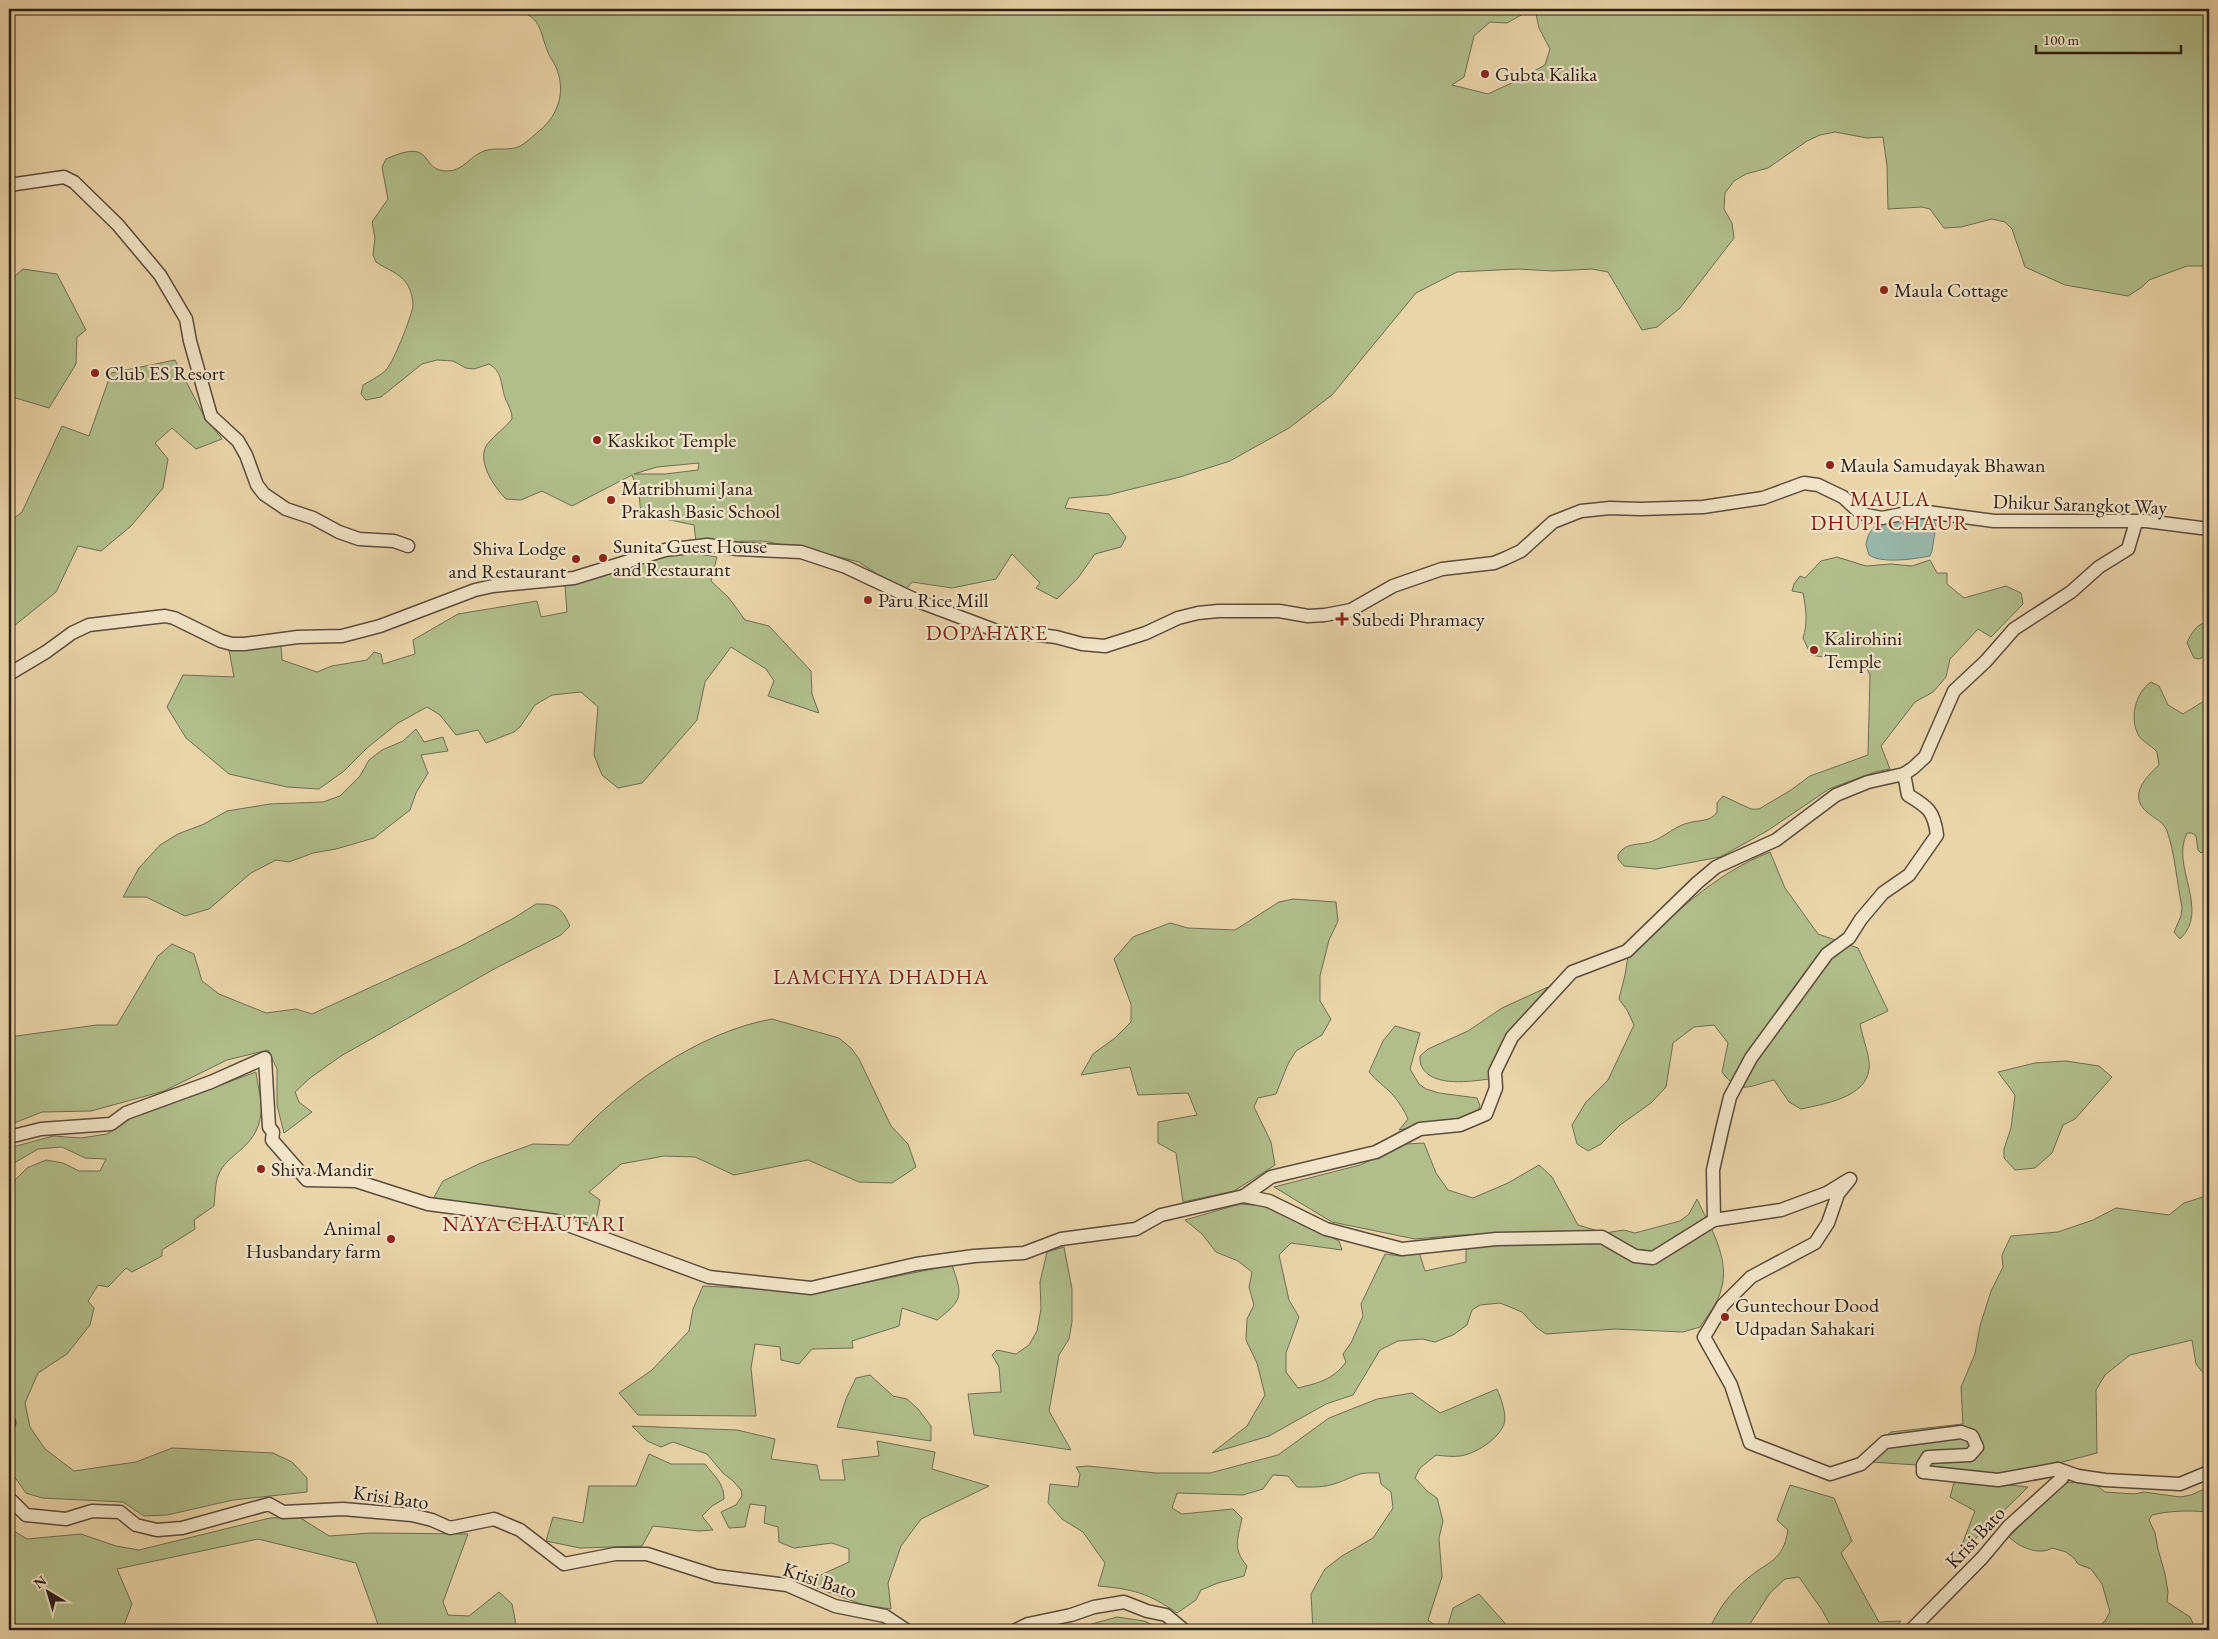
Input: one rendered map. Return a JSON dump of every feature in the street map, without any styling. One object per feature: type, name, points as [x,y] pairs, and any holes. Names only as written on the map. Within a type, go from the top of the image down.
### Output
[{"type":"street","points":[[9,185],[64,177],[74,182],[118,225],[160,275],[186,319],[211,416],[238,442],[246,455],[257,485],[264,494],[286,508],[313,518],[339,532],[359,539],[394,541],[408,546]]},
{"type":"street","name":"Dhikur Sarangkot Way","points":[[9,674],[46,652],[72,633],[89,625],[164,616],[174,618],[220,641],[232,644],[342,636],[380,626],[475,590],[493,586],[574,578],[665,550],[707,545],[738,549],[801,552],[846,567],[920,602],[1004,634],[1032,634],[1056,637],[1082,644],[1105,646],[1146,633],[1178,618],[1218,611],[1279,611],[1308,616],[1351,610],[1393,586],[1442,568],[1494,563],[1506,558],[1521,551],[1553,522],[1563,516],[1582,511],[1610,508],[1703,507],[1763,498],[1804,483],[1818,485],[1843,497],[1857,510],[1866,515],[1882,518],[1912,512],[1927,512],[1994,522],[2146,521],[2209,529]]},
{"type":"street","points":[[9,1137],[41,1129],[112,1124],[126,1114],[211,1082],[265,1058],[269,1127],[273,1132],[272,1140],[307,1180],[356,1181],[428,1204],[558,1221],[709,1277],[811,1288],[916,1264],[974,1256],[1024,1253],[1061,1239],[1136,1229],[1161,1215],[1244,1196],[1270,1177],[1376,1152],[1420,1129],[1460,1125],[1486,1114],[1496,1088],[1495,1072],[1512,1037],[1572,972],[1628,951],[1697,882],[1716,867],[1776,840],[1836,795],[1868,782],[1904,774],[1925,757],[1954,691],[1986,661],[2014,629],[2071,592],[2099,567],[2128,549],[2136,522]]},
{"type":"street","points":[[1714,1220],[1713,1170],[1722,1130],[1730,1097],[1751,1058],[1827,954],[1850,938],[1861,919],[1883,893],[1909,875],[1937,835],[1935,819],[1923,804],[1908,795],[1904,774]]},
{"type":"street","points":[[1244,1196],[1269,1201],[1326,1229],[1402,1249],[1496,1239],[1602,1237],[1635,1256],[1653,1258],[1714,1220],[1781,1210],[1827,1193],[1850,1179],[1838,1194],[1828,1223],[1815,1243],[1751,1277],[1723,1305],[1704,1337],[1730,1385],[1750,1443],[1830,1474],[1861,1464],[1886,1442],[1961,1432],[1972,1436],[1977,1447],[1974,1451],[1970,1454],[1928,1457],[1923,1464],[1923,1472],[1998,1480],[2058,1469],[2078,1476],[2105,1480],[2180,1484],[2209,1472]]},
{"type":"street","name":"Krisi Bato","points":[[1911,1630],[1982,1558],[2008,1527],[2062,1478],[2058,1469]]},
{"type":"street","name":"Krisi Bato","points":[[9,1498],[26,1515],[66,1519],[92,1511],[120,1512],[136,1525],[157,1530],[182,1528],[268,1504],[282,1512],[343,1509],[412,1515],[432,1520],[450,1528],[494,1519],[520,1530],[564,1564],[615,1554],[647,1554],[716,1576],[787,1585],[835,1606],[885,1616],[906,1630]]},
{"type":"street","points":[[1016,1630],[1028,1624],[1071,1615],[1094,1607],[1124,1602],[1147,1611],[1166,1615],[1184,1630]]},
{"type":"green space","points":[[511,9],[1532,9],[1507,23],[1490,22],[1474,36],[1464,77],[1452,85],[1488,94],[1545,65],[1550,49],[1539,28],[1535,9],[2209,9],[2209,266],[2187,266],[2149,280],[2128,296],[2065,285],[2025,267],[2012,229],[2005,222],[1992,219],[1961,227],[1944,228],[1930,209],[1922,207],[1888,209],[1887,166],[1883,137],[1867,138],[1835,132],[1820,135],[1807,141],[1768,168],[1746,174],[1734,181],[1725,193],[1724,209],[1732,223],[1734,238],[1680,308],[1657,327],[1642,330],[1608,272],[1592,269],[1553,271],[1518,269],[1457,272],[1416,293],[1332,395],[1289,428],[1230,461],[1180,477],[1108,495],[1069,498],[1065,508],[1109,514],[1126,537],[1121,547],[1095,554],[1078,578],[1057,599],[1036,588],[1040,583],[1012,554],[996,579],[952,588],[912,582],[904,592],[859,562],[816,551],[763,541],[696,542],[694,525],[641,514],[639,494],[632,475],[572,506],[542,491],[521,500],[506,499],[491,480],[485,464],[485,449],[489,442],[512,419],[497,371],[489,364],[474,369],[466,368],[453,361],[437,360],[422,364],[381,397],[366,400],[361,394],[363,385],[381,374],[389,365],[402,339],[413,306],[411,292],[404,280],[376,262],[373,255],[375,238],[372,222],[388,199],[382,167],[386,159],[413,151],[420,153],[439,170],[458,169],[484,151],[521,146],[546,125],[556,110],[559,102],[560,85],[556,67],[536,22],[533,18]],"holes":[[[699,463],[698,470],[665,474],[634,474],[657,467]]]},
{"type":"green space","points":[[23,269],[57,274],[86,330],[77,337],[76,364],[49,408],[9,396],[9,281]]},
{"type":"green space","points":[[175,360],[204,416],[222,439],[196,449],[172,428],[155,443],[168,459],[163,488],[131,526],[101,551],[78,546],[56,592],[9,630],[9,522],[22,512],[62,426],[89,436],[111,373]]},
{"type":"green space","points":[[691,553],[717,557],[711,581],[729,598],[745,620],[769,626],[811,671],[812,694],[819,713],[768,696],[774,681],[766,669],[731,647],[705,682],[697,720],[642,783],[618,788],[602,775],[594,755],[598,707],[581,692],[552,695],[535,705],[520,727],[514,732],[486,743],[478,730],[456,735],[440,715],[427,707],[398,723],[367,748],[344,771],[319,789],[287,787],[229,774],[186,738],[167,707],[183,675],[234,677],[229,650],[281,645],[282,660],[317,672],[332,666],[367,660],[374,652],[381,654],[383,664],[415,654],[413,640],[458,614],[537,601],[541,617],[567,612],[565,585],[654,556]]},
{"type":"green space","points":[[1837,557],[1866,566],[1891,564],[1912,566],[1930,560],[1937,573],[1947,573],[1947,584],[1964,598],[2006,586],[2021,593],[2023,604],[1991,637],[1978,629],[1950,659],[1946,677],[1933,692],[1915,702],[1881,746],[1890,769],[1875,772],[1829,789],[1767,831],[1720,857],[1656,869],[1624,866],[1618,859],[1618,855],[1625,848],[1653,841],[1683,824],[1711,818],[1717,812],[1717,803],[1723,796],[1751,809],[1759,809],[1810,776],[1868,755],[1870,675],[1865,664],[1811,655],[1803,638],[1806,616],[1803,593],[1792,591],[1794,584],[1800,576],[1805,578],[1821,561]]},
{"type":"green space","points":[[2209,622],[2209,654],[2199,659],[2194,658],[2187,643],[2195,629],[2201,624]]},
{"type":"green space","points":[[2151,682],[2159,686],[2168,705],[2183,714],[2209,698],[2209,847],[2201,853],[2198,850],[2196,836],[2192,833],[2187,833],[2183,846],[2183,859],[2192,915],[2189,927],[2180,939],[2174,932],[2181,916],[2182,907],[2170,840],[2163,825],[2142,807],[2139,800],[2139,794],[2144,781],[2159,765],[2157,752],[2139,736],[2134,722],[2135,707],[2138,699],[2145,687]]},
{"type":"green space","points":[[416,729],[424,742],[443,737],[448,751],[421,755],[428,773],[416,793],[410,810],[374,838],[336,849],[313,853],[289,862],[276,860],[251,873],[209,909],[185,916],[146,897],[123,897],[139,868],[160,845],[178,834],[204,824],[227,811],[270,804],[323,802],[340,796],[360,776],[369,760],[382,750],[403,741]]},
{"type":"green space","points":[[1770,852],[1785,888],[1818,934],[1858,948],[1888,1011],[1860,1024],[1869,1059],[1866,1079],[1860,1087],[1842,1098],[1801,1109],[1789,1102],[1774,1080],[1745,1087],[1734,1084],[1722,1072],[1728,1043],[1714,1025],[1694,1027],[1673,1043],[1666,1087],[1651,1103],[1620,1125],[1601,1144],[1588,1151],[1577,1144],[1572,1125],[1586,1102],[1608,1080],[1634,1025],[1619,999],[1628,956],[1694,897],[1731,872]]},
{"type":"green space","points":[[1293,899],[1336,902],[1338,921],[1329,940],[1320,976],[1320,1001],[1331,1019],[1322,1035],[1296,1051],[1288,1064],[1276,1094],[1258,1098],[1254,1107],[1271,1142],[1275,1165],[1234,1191],[1183,1202],[1176,1153],[1158,1143],[1158,1122],[1197,1115],[1188,1093],[1138,1095],[1130,1067],[1081,1075],[1093,1054],[1115,1038],[1131,1022],[1131,1004],[1114,959],[1133,937],[1170,923],[1188,928],[1235,930],[1279,902]]},
{"type":"green space","points":[[536,904],[558,908],[570,926],[561,935],[496,968],[341,1056],[310,1078],[295,1092],[299,1102],[312,1112],[284,1133],[277,1105],[277,1069],[268,1050],[227,1060],[164,1091],[91,1111],[42,1112],[9,1125],[9,1037],[97,1025],[117,1025],[158,956],[172,944],[194,954],[202,981],[219,994],[266,1013],[296,1009],[312,1014],[461,946]]},
{"type":"green space","points":[[1548,987],[1507,1034],[1490,1079],[1463,1082],[1444,1081],[1427,1074],[1421,1066],[1420,1056],[1428,1049],[1468,1031],[1502,1008]]},
{"type":"green space","points":[[772,1019],[839,1038],[851,1048],[859,1059],[891,1126],[908,1144],[916,1167],[892,1183],[859,1182],[808,1160],[734,1175],[695,1157],[664,1156],[621,1164],[589,1192],[600,1200],[595,1225],[558,1215],[433,1199],[443,1181],[481,1163],[533,1144],[569,1145],[611,1104],[661,1066],[716,1036]]},
{"type":"green space","points":[[1395,1026],[1420,1033],[1410,1069],[1419,1084],[1426,1089],[1439,1093],[1477,1098],[1480,1106],[1475,1116],[1464,1119],[1445,1120],[1399,1130],[1408,1119],[1405,1112],[1393,1095],[1369,1072],[1383,1041]]},
{"type":"green space","points":[[2066,1061],[2099,1066],[2112,1077],[2075,1119],[2063,1125],[2052,1153],[2035,1168],[2015,1170],[2004,1158],[2004,1149],[2011,1128],[2015,1095],[1998,1072],[2035,1063]]},
{"type":"green space","points":[[256,1072],[261,1104],[258,1126],[248,1143],[222,1168],[217,1179],[214,1206],[194,1220],[195,1229],[162,1250],[162,1256],[132,1272],[126,1268],[108,1287],[98,1285],[88,1301],[94,1308],[90,1325],[67,1354],[38,1373],[25,1403],[30,1427],[45,1449],[74,1471],[136,1462],[172,1448],[273,1453],[292,1462],[307,1478],[307,1492],[233,1500],[167,1515],[144,1516],[123,1502],[42,1498],[26,1493],[9,1469],[9,1186],[27,1168],[46,1160],[63,1163],[79,1171],[100,1171],[106,1159],[85,1158],[62,1147],[38,1149],[9,1166],[9,1148],[53,1136],[81,1138],[107,1134],[129,1118]]},
{"type":"green space","points":[[1424,1143],[1436,1173],[1448,1190],[1473,1198],[1508,1183],[1539,1165],[1552,1177],[1578,1225],[1605,1233],[1624,1230],[1635,1233],[1680,1221],[1689,1214],[1697,1199],[1713,1231],[1721,1254],[1723,1278],[1720,1295],[1715,1305],[1700,1327],[1683,1332],[1615,1329],[1546,1334],[1537,1328],[1522,1312],[1500,1303],[1480,1305],[1472,1310],[1467,1325],[1453,1335],[1435,1342],[1422,1339],[1398,1341],[1380,1350],[1353,1395],[1326,1404],[1269,1436],[1212,1453],[1247,1426],[1265,1395],[1257,1363],[1246,1340],[1247,1319],[1254,1305],[1249,1287],[1252,1272],[1238,1261],[1216,1252],[1202,1234],[1185,1220],[1240,1204],[1266,1206],[1339,1241],[1342,1250],[1291,1243],[1279,1255],[1289,1300],[1299,1317],[1286,1353],[1286,1372],[1298,1388],[1319,1382],[1336,1373],[1346,1362],[1343,1354],[1351,1343],[1363,1316],[1361,1304],[1385,1254],[1401,1256],[1419,1252],[1425,1271],[1466,1262],[1466,1248],[1494,1246],[1533,1234],[1462,1235],[1415,1239],[1332,1222],[1274,1187],[1360,1165],[1406,1144]]},
{"type":"green space","points":[[2209,1195],[2209,1380],[2196,1364],[2192,1340],[2130,1355],[2105,1375],[2096,1390],[2097,1453],[2047,1466],[2001,1475],[1932,1466],[1871,1462],[1871,1446],[1891,1432],[1963,1424],[1961,1387],[1975,1354],[1980,1326],[1991,1291],[2003,1267],[2002,1255],[2011,1236],[2058,1232],[2093,1220],[2116,1208],[2169,1215],[2184,1203]]},
{"type":"green space","points":[[1064,1247],[1072,1289],[1072,1322],[1069,1339],[1059,1355],[1049,1411],[1071,1450],[974,1435],[968,1394],[1001,1392],[999,1367],[992,1355],[997,1350],[1016,1354],[1029,1345],[1037,1331],[1041,1309],[1040,1282],[1047,1252]]},
{"type":"green space","points":[[952,1265],[958,1284],[958,1297],[952,1307],[937,1320],[902,1308],[899,1326],[852,1341],[853,1348],[812,1349],[799,1364],[781,1360],[780,1347],[755,1344],[751,1368],[756,1416],[638,1415],[619,1393],[652,1370],[689,1331],[693,1309],[703,1286],[819,1292]]},
{"type":"green space","points":[[870,1375],[893,1396],[907,1399],[918,1409],[931,1426],[931,1441],[837,1427],[846,1399],[856,1378]]},
{"type":"green space","points":[[1497,1389],[1502,1402],[1505,1420],[1497,1435],[1486,1445],[1466,1455],[1436,1455],[1420,1468],[1415,1478],[1427,1491],[1437,1498],[1443,1521],[1439,1538],[1442,1577],[1428,1620],[1439,1628],[1448,1625],[1453,1608],[1479,1594],[1511,1630],[1313,1630],[1311,1594],[1325,1569],[1342,1556],[1373,1538],[1393,1508],[1391,1492],[1381,1484],[1379,1473],[1361,1474],[1332,1485],[1312,1487],[1297,1487],[1288,1476],[1273,1475],[1263,1489],[1243,1495],[1177,1493],[1172,1508],[1182,1514],[1233,1509],[1242,1518],[1237,1543],[1239,1554],[1247,1566],[1244,1576],[1201,1590],[1196,1600],[1177,1613],[1140,1593],[1098,1586],[1105,1563],[1083,1532],[1062,1519],[1048,1503],[1050,1484],[1078,1487],[1080,1474],[1076,1467],[1088,1466],[1156,1473],[1210,1473],[1278,1455],[1329,1418],[1377,1399],[1412,1393],[1440,1413]]},
{"type":"green space","points":[[632,1426],[737,1430],[775,1439],[771,1459],[817,1465],[820,1480],[845,1480],[842,1460],[879,1456],[877,1441],[935,1452],[932,1469],[989,1486],[921,1519],[901,1546],[888,1583],[891,1609],[864,1605],[803,1583],[849,1562],[849,1549],[832,1543],[794,1548],[779,1542],[778,1527],[764,1523],[766,1506],[750,1504],[745,1527],[729,1528],[721,1512],[736,1505],[742,1496],[741,1490],[733,1481],[723,1473],[707,1454],[673,1442],[661,1447],[647,1441]]},
{"type":"green space","points":[[649,1454],[671,1464],[705,1464],[718,1480],[724,1493],[724,1499],[712,1506],[702,1516],[713,1530],[699,1531],[653,1526],[642,1546],[580,1548],[546,1541],[553,1517],[583,1523],[589,1486],[636,1486]]},
{"type":"green space","points":[[1965,1480],[2028,1487],[1957,1557],[1975,1511],[1950,1497],[1954,1483]]},
{"type":"green space","points":[[2067,1482],[2095,1484],[2105,1492],[2134,1494],[2144,1492],[2180,1497],[2191,1495],[2209,1487],[2209,1510],[2206,1512],[2165,1513],[2152,1515],[2149,1520],[2155,1533],[2165,1574],[2168,1592],[2167,1602],[2190,1617],[2196,1630],[2133,1630],[2133,1625],[2123,1630],[2099,1630],[2098,1627],[2105,1621],[2110,1612],[2102,1584],[2091,1569],[2078,1564],[2066,1552],[2052,1548],[2035,1551],[2018,1544],[2009,1537],[2034,1511]]},
{"type":"green space","points":[[1790,1485],[1834,1498],[1852,1541],[1841,1553],[1879,1622],[1901,1621],[1894,1630],[1833,1630],[1822,1610],[1799,1577],[1785,1579],[1770,1593],[1746,1630],[1709,1630],[1721,1608],[1735,1590],[1748,1578],[1774,1560],[1782,1549],[1788,1530],[1777,1520]]},
{"type":"green space","points":[[299,1517],[329,1536],[371,1533],[468,1534],[443,1602],[448,1615],[469,1616],[499,1592],[512,1604],[517,1630],[380,1630],[356,1563],[258,1539],[117,1569],[132,1604],[122,1630],[11,1630],[9,1628],[9,1528],[27,1539],[81,1534],[116,1546],[139,1550],[270,1518]]},
{"type":"green space","points":[[1117,1617],[1144,1621],[1164,1630],[1088,1630],[1081,1627]]},
{"type":"shaded area","points":[[1909,518],[1923,518],[1934,521],[1936,525],[1930,556],[1890,560],[1875,558],[1869,555],[1866,545],[1871,531],[1875,527],[1887,522]]},
{"type":"place","name":"Gubta Kalika","points":[[1485,74]]},
{"type":"place","name":"Maula Cottage","points":[[1884,290]]},
{"type":"place","name":"Club ES Resort","points":[[95,373]]},
{"type":"place","name":"Kaskikot Temple","points":[[597,440]]},
{"type":"place","name":"Maula Samudayak Bhawan","points":[[1830,465]]},
{"type":"place","name":"Matribhumi Jana Prakash Basic School","points":[[611,500]]},
{"type":"place","name":"Sunita Guest House and Restaurant","points":[[603,558]]},
{"type":"place","name":"Shiva Lodge and Restaurant","points":[[576,559]]},
{"type":"place","name":"Paru Rice Mill","points":[[868,600]]},
{"type":"place","name":"Subedi Phramacy","points":[[1342,619]]},
{"type":"place","name":"Kalirohini Temple","points":[[1814,650]]},
{"type":"place","name":"Shiva Mandir","points":[[261,1169]]},
{"type":"place","name":"Animal Husbandary farm","points":[[391,1239]]},
{"type":"place","name":"Guntechour Dood Udpadan Sahakari","points":[[1725,1317]]},
{"type":"district","name":"MAULA DHUPI CHAUR","points":[[1890,510]]},
{"type":"district","name":"DOPAHARE","points":[[987,632]]},
{"type":"district","name":"LAMCHYA DHADHA","points":[[881,976]]},
{"type":"district","name":"NAYA CHAUTARI","points":[[534,1223]]}]
